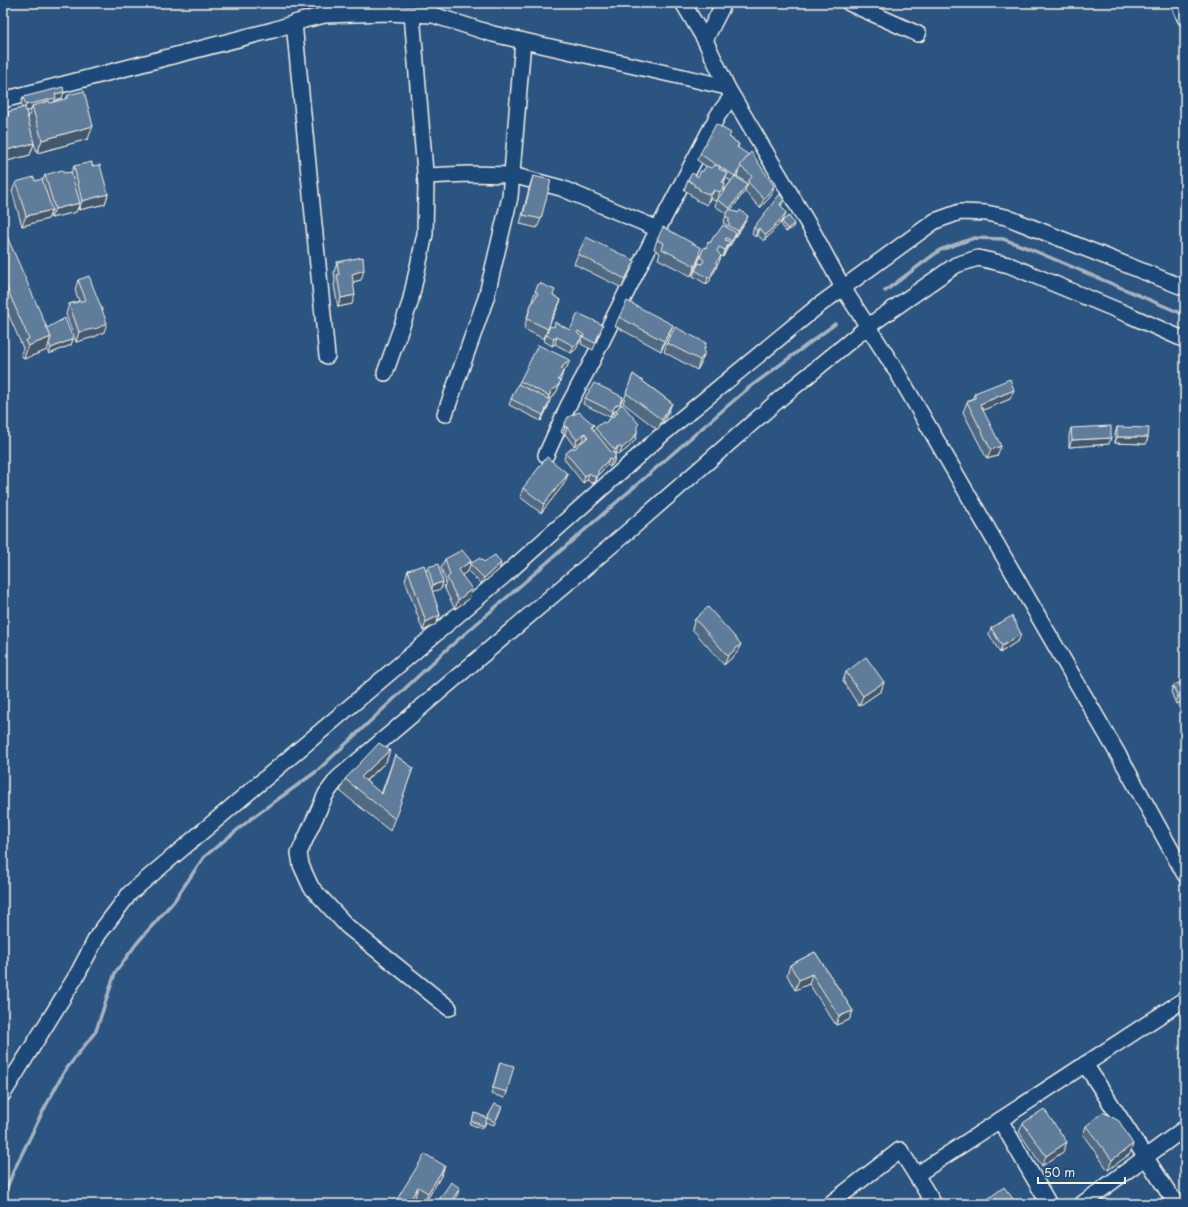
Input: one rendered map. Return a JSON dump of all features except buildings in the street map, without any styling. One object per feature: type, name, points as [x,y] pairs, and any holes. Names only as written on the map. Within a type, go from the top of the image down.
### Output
[{"type":"street","points":[[682,3],[705,40],[730,92],[813,232],[843,288],[897,372],[1122,761],[1185,875]]},
{"type":"street","points":[[705,40],[724,3]]},
{"type":"street","points":[[849,3],[918,34]]},
{"type":"street","points":[[1179,3],[1185,18]]},
{"type":"street","points":[[3,100],[273,30],[324,15],[386,13],[433,14],[493,34],[730,92]]},
{"type":"street","points":[[385,373],[410,303],[425,234],[425,176],[412,14]]},
{"type":"street","points":[[294,23],[327,356]]},
{"type":"street","points":[[445,414],[486,298],[510,197],[523,41]]},
{"type":"street","points":[[546,455],[568,406],[730,92]]},
{"type":"street","points":[[425,176],[469,174],[512,175],[561,188],[658,229]]},
{"type":"street","points":[[3,1094],[77,975],[98,935],[130,893],[505,575],[664,433],[818,306],[935,221],[960,212],[986,213],[1006,217],[1185,288]]},
{"type":"street","points":[[449,1008],[347,926],[311,887],[301,865],[299,853],[326,794],[338,778],[632,528],[782,396],[867,327],[956,265],[978,258],[1009,265],[1185,340]]},
{"type":"street","points":[[916,1174],[1185,999]]},
{"type":"street","points":[[1085,1064],[1176,1204]]},
{"type":"street","points":[[1000,1120],[1049,1204]]},
{"type":"street","points":[[1082,1204],[1185,1128]]},
{"type":"street","points":[[830,1204],[900,1150],[934,1204]]},
{"type":"waterway","points":[[885,291],[940,250],[974,238],[1003,239],[1185,315]]},
{"type":"waterway","points":[[3,1197],[14,1170],[64,1072],[96,1031],[115,973],[137,943],[174,901],[204,857],[252,818],[317,771],[445,651],[746,390],[835,324]]}]
